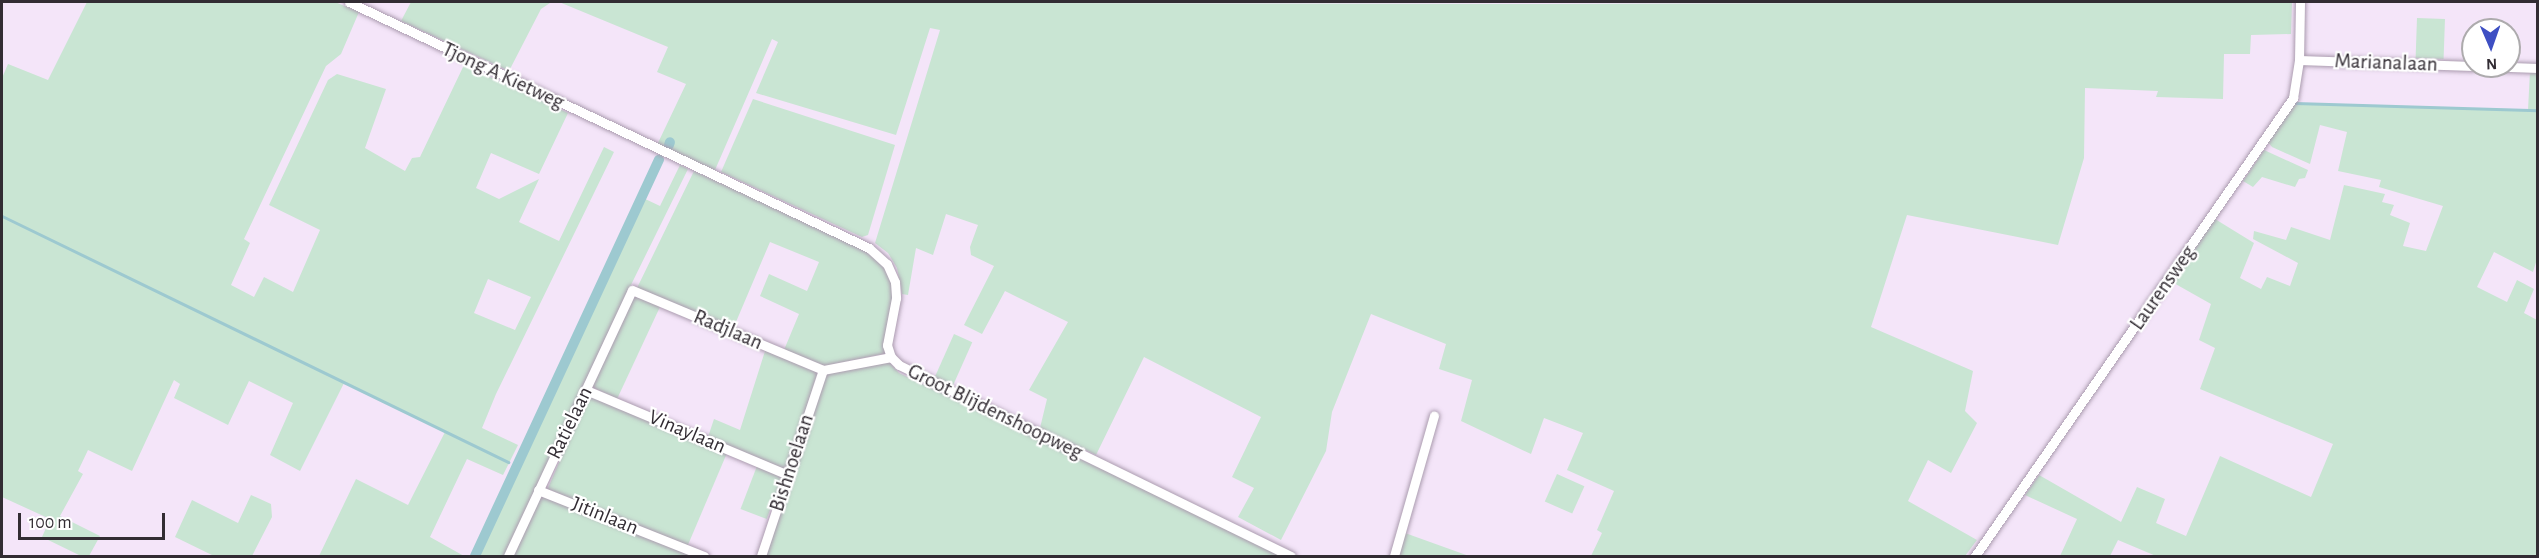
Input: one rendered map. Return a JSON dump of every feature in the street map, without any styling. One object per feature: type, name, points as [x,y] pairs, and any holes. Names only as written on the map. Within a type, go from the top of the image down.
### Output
[{"type":"street","name":"Tjong A Kietweg","points":[[349,2],[657,149]]},
{"type":"street","name":"Laurensweg","points":[[1974,556],[2286,110],[2293,98],[2299,60],[2300,2]]},
{"type":"street","name":"Marianalaan","points":[[2299,60],[2461,66]]},
{"type":"street","points":[[2521,67],[2538,68]]},
{"type":"street","name":"Groot Blijdenshoopweg","points":[[657,149],[849,236],[879,254],[887,264],[895,282],[896,298],[887,345],[891,357],[910,373],[1291,556]]},
{"type":"street","name":"Radjlaan","points":[[632,290],[823,370]]},
{"type":"street","name":"Ratielaan","points":[[508,556],[632,290]]},
{"type":"street","points":[[823,370],[891,357]]},
{"type":"street","name":"Bishnoelaan","points":[[761,556],[823,370]]},
{"type":"street","name":"Vinaylaan","points":[[586,390],[788,475]]},
{"type":"street","points":[[1394,556],[1434,416]]},
{"type":"street","name":"Jitinlaan","points":[[538,490],[704,556]]},
{"type":"green space","points":[[87,2],[335,2],[359,12],[341,54],[326,66],[244,239],[250,243],[231,285],[254,297],[264,277],[293,292],[320,230],[269,205],[328,80],[337,74],[386,89],[365,148],[405,171],[412,158],[420,157],[464,65],[568,113],[539,174],[491,153],[476,188],[499,199],[539,179],[519,222],[559,241],[604,147],[614,152],[496,394],[482,428],[518,445],[503,475],[467,459],[430,537],[464,556],[319,556],[356,479],[408,505],[445,432],[344,383],[300,471],[270,455],[293,403],[249,381],[228,425],[174,398],[180,384],[174,380],[132,471],[88,450],[78,471],[83,474],[60,516],[100,536],[89,556],[81,556],[42,537],[50,519],[2,497],[2,78],[8,64],[48,80]],"holes":[[[488,279],[531,297],[515,330],[474,313]]]},
{"type":"green space","points":[[411,2],[557,2],[550,3],[541,9],[509,71],[401,21]]},
{"type":"green space","points":[[560,2],[1540,4],[2292,2],[2291,34],[2251,35],[2250,54],[2224,54],[2223,99],[2156,97],[2158,91],[2085,88],[2084,158],[2058,245],[1907,215],[1871,327],[1973,371],[1965,411],[1977,423],[1951,473],[1928,460],[1908,501],[1977,540],[1965,556],[1591,556],[1602,533],[1597,530],[1614,491],[1567,470],[1583,433],[1544,418],[1531,454],[1461,421],[1472,380],[1439,369],[1446,344],[1371,314],[1332,412],[1326,451],[1281,540],[1238,517],[1254,488],[1232,477],[1261,417],[1144,357],[1096,455],[1040,428],[1047,399],[1029,390],[1068,322],[1005,291],[982,334],[964,325],[994,266],[971,255],[970,247],[978,225],[946,214],[933,255],[916,248],[908,295],[902,294],[897,268],[888,253],[875,243],[940,30],[930,28],[896,135],[756,93],[778,42],[772,39],[715,170],[657,145],[686,84],[657,72],[668,47]]},
{"type":"green space","points":[[2417,18],[2445,19],[2444,59],[2416,58]]},
{"type":"green space","points":[[2530,71],[2537,71],[2537,259],[2533,272],[2494,252],[2477,287],[2507,302],[2517,280],[2534,289],[2524,313],[2537,320],[2537,556],[2156,556],[2118,540],[2110,556],[2060,556],[2077,519],[2025,495],[2039,475],[2121,522],[2137,487],[2165,499],[2156,523],[2186,536],[2220,456],[2311,497],[2333,444],[2200,389],[2215,348],[2199,340],[2211,304],[2172,282],[2215,219],[2254,243],[2240,278],[2261,289],[2267,277],[2290,286],[2298,263],[2253,239],[2254,231],[2286,240],[2291,227],[2330,240],[2344,185],[2385,194],[2382,202],[2394,205],[2390,215],[2410,223],[2403,246],[2426,251],[2443,206],[2379,187],[2381,180],[2338,171],[2347,132],[2320,125],[2310,164],[2272,147],[2268,142],[2295,103],[2528,110]]},
{"type":"green space","points":[[753,99],[895,145],[868,235],[862,237],[721,172]]},
{"type":"green space","points":[[2264,150],[2308,170],[2305,178],[2299,179],[2295,187],[2262,177],[2253,187],[2243,181]]},
{"type":"green space","points":[[680,165],[688,169],[629,289],[505,556],[475,556],[641,197],[660,206]]},
{"type":"green space","points":[[694,171],[863,248],[879,259],[892,281],[893,298],[887,353],[825,366],[784,350],[799,314],[760,296],[769,274],[807,291],[819,262],[770,242],[733,329],[637,288]]},
{"type":"green space","points":[[634,294],[660,306],[617,399],[591,386]]},
{"type":"green space","points":[[954,334],[972,342],[953,386],[934,378]]},
{"type":"green space","points":[[765,351],[818,372],[787,470],[708,437],[714,419],[740,430]]},
{"type":"green space","points":[[881,361],[889,362],[899,373],[1284,556],[766,556],[826,373]]},
{"type":"green space","points":[[588,394],[727,453],[687,548],[548,489]]},
{"type":"green space","points":[[757,466],[783,476],[767,519],[741,509]]},
{"type":"green space","points":[[1557,474],[1584,486],[1572,514],[1545,501]]},
{"type":"green space","points":[[541,494],[693,556],[512,556]]},
{"type":"green space","points":[[251,495],[271,504],[272,517],[252,556],[214,556],[175,537],[192,500],[238,523]]},
{"type":"green space","points":[[1405,533],[1469,556],[1396,556]]},
{"type":"waterway","points":[[2295,103],[2538,110]]},
{"type":"waterway","points":[[475,556],[659,160]]},
{"type":"waterway","points":[[2,216],[508,462]]}]
